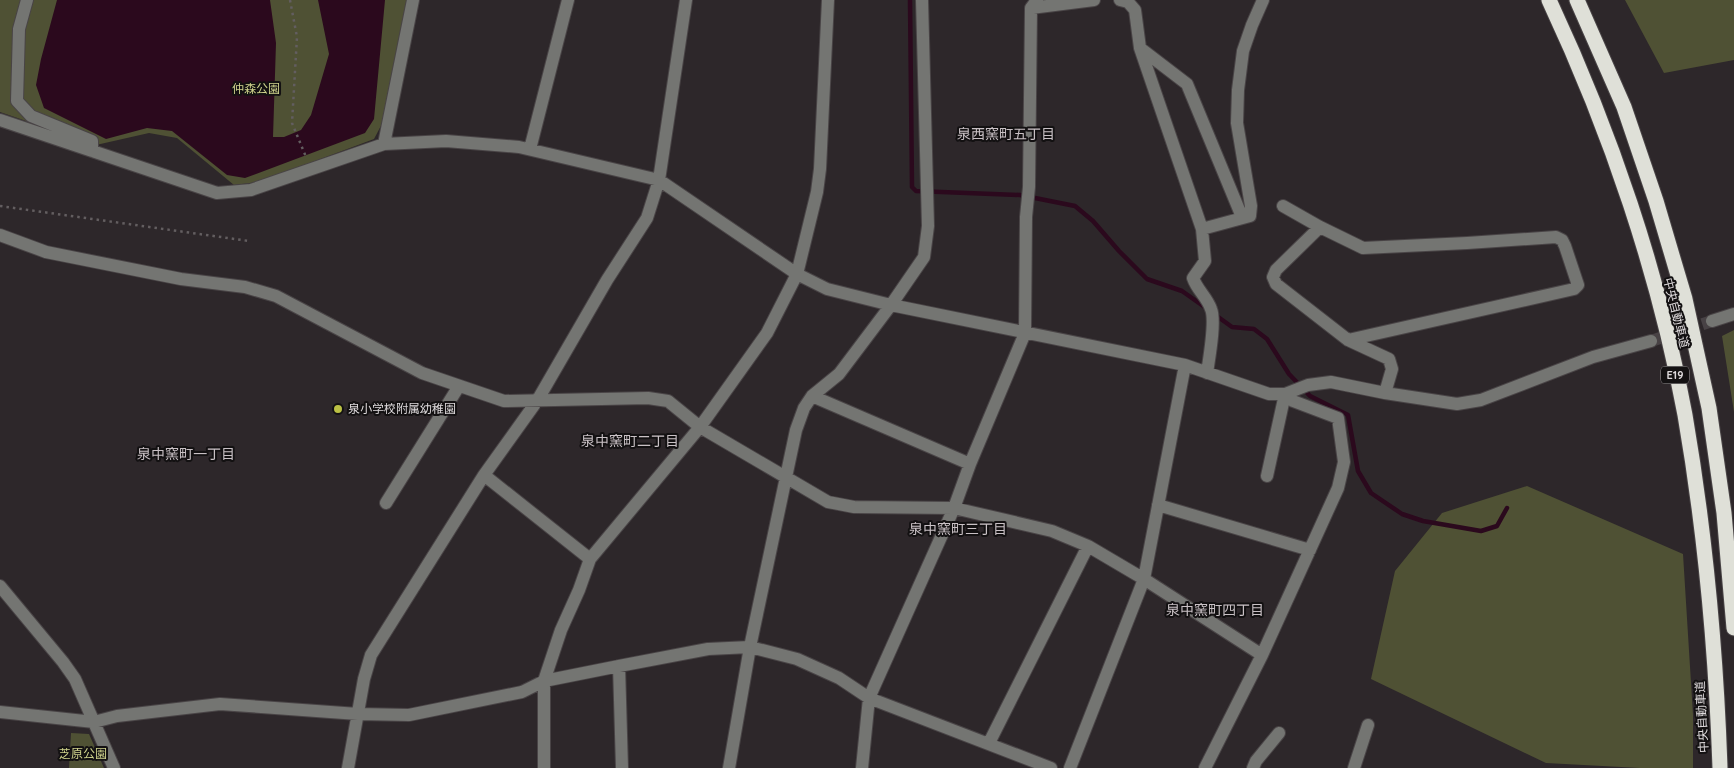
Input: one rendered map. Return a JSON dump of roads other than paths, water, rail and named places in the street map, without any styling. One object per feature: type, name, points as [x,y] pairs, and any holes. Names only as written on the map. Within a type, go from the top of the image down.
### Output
[{"type":"highway","name":"中央自動車道","points":[[1549,0],[1600,118],[1632,209],[1660,307],[1684,415],[1700,518],[1712,637],[1719,733],[1718,768]]},
{"type":"highway","name":"中央自動車道","points":[[1577,0],[1624,107],[1656,201],[1685,298],[1709,408],[1724,513],[1734,628]]},
{"type":"street","points":[[27,0],[19,29],[17,101],[31,116],[92,141],[92,152]]},
{"type":"street","points":[[384,144],[413,0]]},
{"type":"street","points":[[530,149],[568,0]]},
{"type":"street","points":[[348,768],[364,679],[371,655],[484,475],[537,401],[607,280],[647,218],[659,180],[686,0]]},
{"type":"street","points":[[544,768],[544,681],[561,630],[579,590],[590,559],[700,427],[767,334],[797,274],[817,192],[820,169],[828,0]]},
{"type":"street","points":[[729,768],[750,648],[796,430],[804,408],[812,396],[839,374],[891,305],[924,257],[928,226],[928,203],[922,0]]},
{"type":"street","points":[[862,768],[869,698],[954,508],[970,464],[1025,333],[1026,217],[1029,187],[1034,4],[1094,0]]},
{"type":"street","points":[[1120,0],[1128,2],[1135,10],[1140,48],[1202,229],[1205,261],[1193,278],[1196,287],[1212,309],[1207,373]]},
{"type":"street","points":[[1202,229],[1250,216],[1251,206],[1237,123],[1238,90],[1243,51],[1263,0]]},
{"type":"street","points":[[1140,48],[1186,84],[1242,218]]},
{"type":"street","points":[[0,120],[218,193],[251,190],[384,144],[446,141],[530,149],[659,180],[797,274],[827,289],[891,305],[1184,365],[1269,394],[1290,393],[1308,385],[1332,382],[1385,393],[1457,404],[1481,400],[1592,357],[1651,341]]},
{"type":"street","points":[[1283,206],[1363,248],[1556,237],[1562,240],[1565,246],[1578,285],[1574,289],[1348,340]]},
{"type":"street","points":[[1320,227],[1276,270],[1274,277],[1276,284],[1348,340],[1388,359],[1392,369],[1385,393]]},
{"type":"street","points":[[0,235],[46,252],[181,279],[245,287],[276,296],[422,373],[504,401],[648,398],[668,401],[700,427],[828,502],[854,507],[954,508],[1052,531],[1088,546],[1144,579],[1262,655]]},
{"type":"street","points":[[1712,321],[1734,314]]},
{"type":"street","points":[[1070,768],[1144,579],[1184,365]]},
{"type":"street","points":[[386,503],[459,386]]},
{"type":"street","points":[[1267,476],[1290,393]]},
{"type":"street","points":[[1205,768],[1262,655],[1310,550],[1338,488],[1344,462],[1338,418],[1294,401],[1290,393]]},
{"type":"street","points":[[812,396],[970,464]]},
{"type":"street","points":[[484,475],[590,559]]},
{"type":"street","points":[[1158,506],[1310,550]]},
{"type":"street","points":[[989,743],[1088,546]]},
{"type":"street","points":[[0,586],[75,678],[114,768]]},
{"type":"street","points":[[0,712],[94,722],[117,716],[220,704],[358,714],[409,715],[522,692],[544,681],[619,666],[708,649],[750,648],[797,659],[839,678],[869,698],[1051,768]]},
{"type":"street","points":[[619,666],[622,768]]},
{"type":"street","points":[[1354,768],[1368,725]]},
{"type":"street","points":[[1253,768],[1256,761],[1279,733]]},
{"type":"waterway","points":[[910,0],[912,187],[916,191],[1020,195],[1075,206],[1093,221],[1147,279],[1182,291],[1206,308]]},
{"type":"waterway","points":[[1214,314],[1232,327],[1254,329],[1267,339],[1289,374],[1310,396],[1348,415],[1358,471],[1371,493],[1402,514],[1423,521],[1481,531],[1497,526],[1507,508]]},
{"type":"tunnel","points":[[1651,341],[1712,321]]},
{"type":"place","name":"泉小学校附属幼稚園","points":[[338,409]]},
{"type":"district","name":"泉西窯町五丁目","points":[[1006,134]]},
{"type":"district","name":"泉中窯町二丁目","points":[[630,441]]},
{"type":"district","name":"泉中窯町一丁目","points":[[186,454]]},
{"type":"district","name":"泉中窯町三丁目","points":[[958,529]]},
{"type":"district","name":"泉中窯町四丁目","points":[[1215,610]]},
{"type":"park label","name":"仲森公園","points":[[256,89]]},
{"type":"park label","name":"芝原公園","points":[[83,754]]}]
